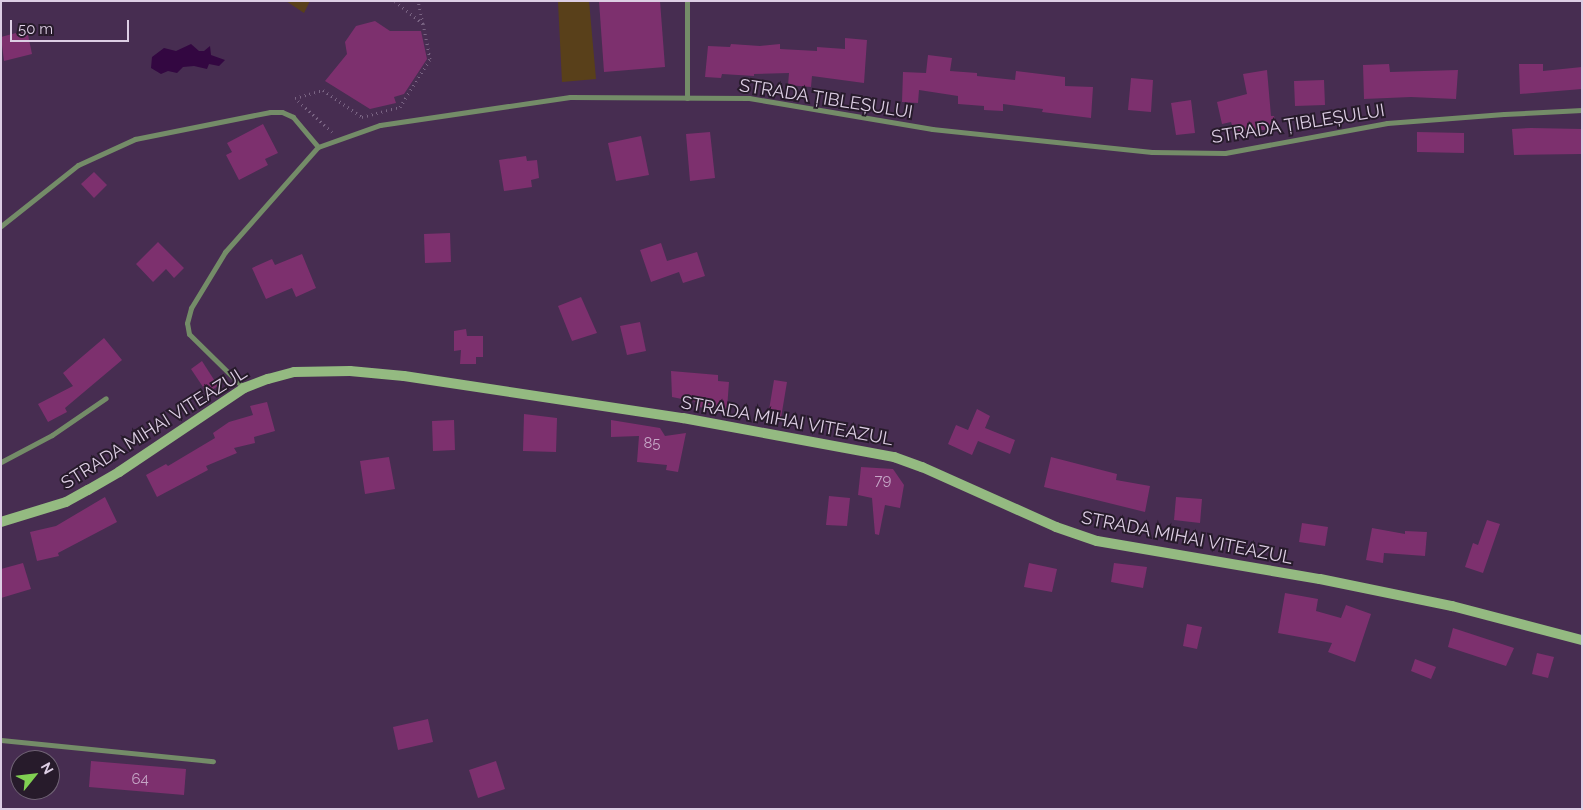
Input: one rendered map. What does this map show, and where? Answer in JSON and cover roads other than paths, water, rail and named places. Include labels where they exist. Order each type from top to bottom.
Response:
[{"type":"main road","name":"STRADA MIHAI VITEAZUL","points":[[1,522],[66,502],[88,490],[119,472],[244,388],[268,378],[294,372],[350,371],[404,376],[683,418],[894,456],[930,470],[1056,527],[1097,541],[1320,579],[1452,606],[1582,640]]},
{"type":"street","points":[[687,1],[687,98]]},
{"type":"street","name":"STRADA ȚIBLEȘULUI","points":[[318,147],[380,124],[570,97],[749,98],[932,129],[1152,152],[1225,153],[1387,123],[1582,110]]},
{"type":"street","points":[[1,226],[78,165],[135,139],[270,112],[282,112],[294,117],[318,147],[225,252],[191,308],[186,322],[189,334],[244,388]]},
{"type":"street","points":[[1,462],[52,435],[106,398]]},
{"type":"street","points":[[1,740],[213,761]]}]
